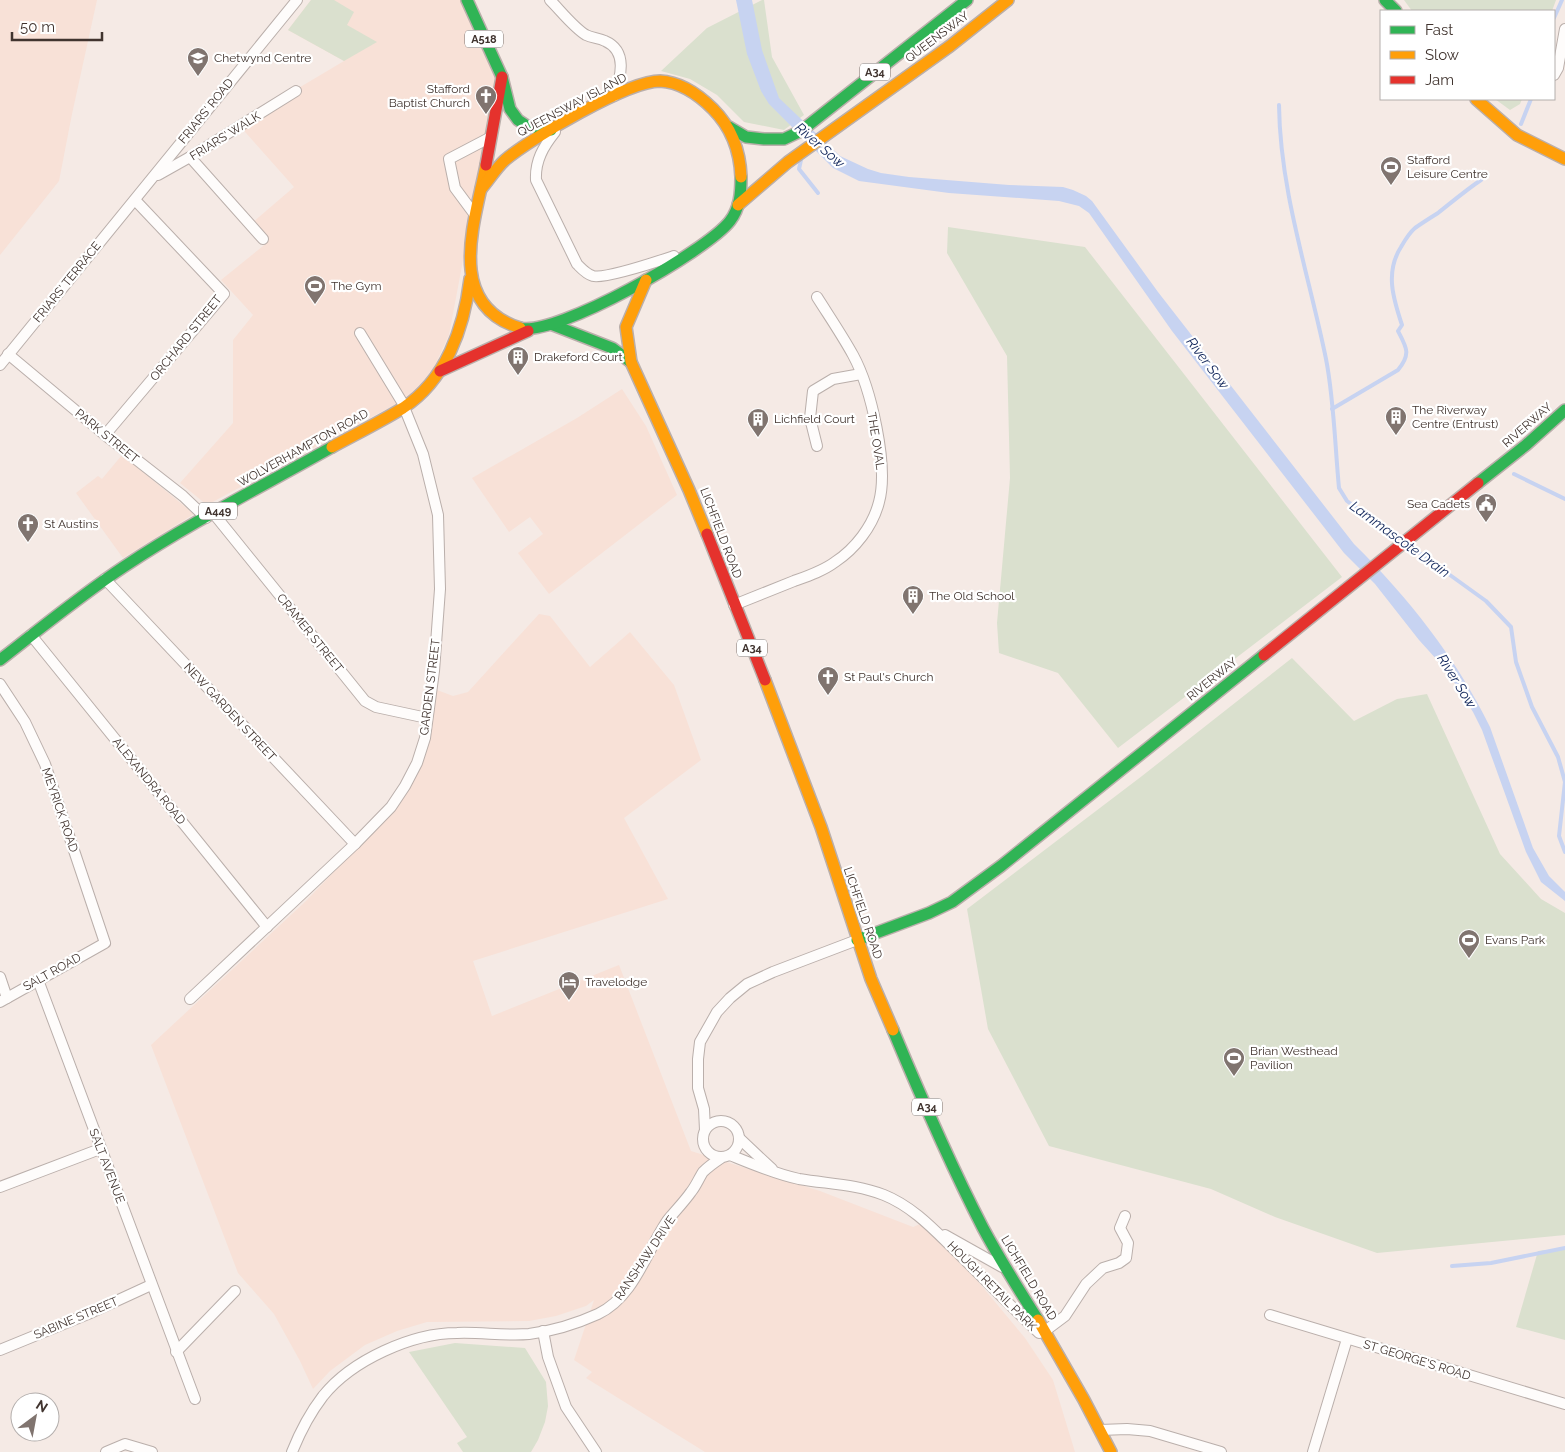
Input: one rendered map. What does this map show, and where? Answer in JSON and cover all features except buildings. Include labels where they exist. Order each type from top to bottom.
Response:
[{"type":"main road","name":"A518","points":[[467,0],[502,77],[510,109],[518,120],[527,126],[556,127]]},
{"type":"main road","name":"QUEENSWAY","points":[[729,127],[746,137],[764,140],[784,139],[801,131],[967,0]]},
{"type":"main road","name":"QUEENSWAY","points":[[738,205],[792,159],[950,46],[1008,0]]},
{"type":"main road","points":[[1385,0],[1395,10]]},
{"type":"main road","points":[[481,189],[502,77]]},
{"type":"main road","name":"QUEENSWAY ISLAND","points":[[658,81],[676,84],[689,89],[706,102],[729,127],[737,146],[741,166],[741,186],[738,205],[732,218],[701,247],[646,280],[553,325],[528,330],[493,315],[482,304],[473,289],[471,271],[475,215],[481,189],[503,161],[526,144],[614,96],[636,86],[658,81]]},
{"type":"main road","points":[[1477,100],[1517,135],[1565,159]]},
{"type":"main road","name":"WOLVERHAMPTON ROAD","points":[[1,658],[105,579],[167,540],[404,407],[416,398],[440,371],[454,345],[468,297],[471,271]]},
{"type":"main road","name":"LICHFIELD ROAD","points":[[646,280],[626,327],[631,362],[689,490],[768,688],[821,827],[871,978],[922,1098],[983,1228],[1045,1331],[1111,1452]]},
{"type":"main road","name":"LICHFIELD ROAD","points":[[553,325],[612,348],[631,362]]},
{"type":"main road","name":"WOLVERHAMPTON ROAD","points":[[440,371],[528,330]]},
{"type":"main road","name":"RIVERWAY","points":[[857,940],[929,913],[952,902],[969,890],[1345,591],[1526,445],[1565,410]]},
{"type":"street","name":"FRIARS' ROAD","points":[[135,200],[297,0]]},
{"type":"street","points":[[550,0],[585,34],[595,39],[604,40],[618,52],[621,62],[621,74],[614,96]]},
{"type":"street","points":[[1555,73],[1558,68],[1565,29]]},
{"type":"street","name":"FRIARS' WALK","points":[[152,178],[296,92]]},
{"type":"street","points":[[556,127],[539,157],[536,167],[536,180],[577,264],[586,274],[595,276],[620,272],[701,247]]},
{"type":"street","points":[[475,215],[455,188],[449,159],[491,137]]},
{"type":"street","points":[[190,157],[263,239]]},
{"type":"street","name":"FRIARS' TERRACE","points":[[0,366],[135,200]]},
{"type":"street","name":"ORCHARD STREET","points":[[106,435],[224,294],[135,200]]},
{"type":"street","name":"THE OVAL","points":[[734,605],[835,563],[854,547],[867,529],[879,502],[882,478],[873,414],[861,374],[853,356],[817,297]]},
{"type":"street","name":"GARDEN STREET","points":[[190,999],[355,844],[391,807],[405,786],[419,755],[424,738],[434,672],[440,590],[438,515],[423,454],[404,407],[360,333]]},
{"type":"street","name":"PARK STREET","points":[[8,354],[106,435],[210,516]]},
{"type":"street","points":[[817,446],[810,418],[813,392],[833,379],[861,374]]},
{"type":"street","name":"CRAMER STREET","points":[[210,516],[365,702],[376,707],[427,718]]},
{"type":"street","name":"NEW GARDEN STREET","points":[[105,579],[355,844]]},
{"type":"street","name":"ALEXANDRA ROAD","points":[[31,635],[268,927]]},
{"type":"street","name":"MEYRICK ROAD","points":[[0,684],[25,722],[45,764],[105,943]]},
{"type":"street","points":[[704,1110],[726,1121],[738,1130],[740,1139],[736,1150],[726,1156],[715,1157],[706,1150],[702,1142],[705,1130],[704,1110],[698,1088],[698,1059],[700,1042],[717,1012],[747,984],[857,940]]},
{"type":"street","name":"SALT ROAD","points":[[4,1000],[105,943]]},
{"type":"street","points":[[0,977],[4,1000]]},
{"type":"street","name":"SALT AVENUE","points":[[38,980],[195,1400]]},
{"type":"street","points":[[705,1130],[709,1124],[721,1120]]},
{"type":"street","points":[[740,1139],[776,1173]]},
{"type":"street","points":[[0,1187],[100,1149]]},
{"type":"street","name":"RANSHAW DRIVE","points":[[704,1171],[706,1150]]},
{"type":"street","name":"HOUGH RETAIL PARK","points":[[726,1156],[797,1178],[852,1185],[886,1196],[901,1204],[931,1227],[1053,1346]]},
{"type":"street","name":"RANSHAW DRIVE","points":[[292,1452],[301,1429],[323,1396],[355,1368],[384,1352],[418,1338],[435,1334],[523,1334],[543,1332],[576,1324],[614,1304],[628,1287],[667,1221],[692,1190],[704,1171],[726,1156]]},
{"type":"street","points":[[1045,1331],[1065,1316],[1086,1284],[1103,1268],[1119,1263],[1126,1258],[1128,1243],[1120,1228],[1125,1216]]},
{"type":"street","name":"HOUGH RETAIL PARK","points":[[931,1227],[1006,1269]]},
{"type":"street","name":"SABINE STREET","points":[[0,1350],[88,1314],[152,1285]]},
{"type":"street","points":[[176,1352],[235,1291]]},
{"type":"street","name":"ST GEORGE'S ROAD","points":[[1270,1315],[1565,1404]]},
{"type":"street","points":[[543,1332],[548,1357],[566,1407],[596,1452]]},
{"type":"street","points":[[1313,1452],[1347,1339]]},
{"type":"street","points":[[1100,1430],[1127,1429],[1150,1431],[1222,1452]]},
{"type":"street","points":[[106,1452],[125,1444],[152,1452]]},
{"type":"shaded area","points":[[0,0],[97,0],[59,181],[0,255]]},
{"type":"shaded area","points":[[311,0],[461,0],[497,79],[449,335],[434,367],[413,395],[207,505],[180,483],[233,423],[233,340],[253,315],[221,280],[268,242],[252,223],[294,187],[238,124],[344,61],[288,30]]},
{"type":"shaded area","points":[[622,389],[646,426],[677,495],[549,594],[518,553],[543,534],[530,517],[509,532],[472,478],[577,418]]},
{"type":"shaded area","points":[[122,455],[194,514],[123,558],[76,493],[98,476],[102,479]]},
{"type":"shaded area","points":[[539,614],[550,616],[590,667],[630,632],[674,685],[701,760],[624,818],[668,899],[473,961],[492,1016],[619,965],[691,1151],[820,1191],[913,1227],[920,1224],[960,1260],[1025,1338],[1053,1380],[1075,1452],[705,1452],[586,1378],[592,1372],[574,1360],[594,1300],[586,1306],[556,1316],[529,1321],[427,1322],[397,1331],[365,1345],[330,1371],[313,1389],[274,1314],[238,1273],[151,1045],[306,901],[392,811],[430,734],[437,690],[453,696],[468,692]]},
{"type":"green space","points":[[311,0],[334,0],[354,12],[347,25],[377,42],[344,61],[288,30]]},
{"type":"green space","points":[[764,0],[772,57],[804,115],[784,130],[744,122],[717,95],[690,79],[661,71],[707,28]]},
{"type":"green space","points":[[1404,0],[1556,0],[1552,10],[1411,10]]},
{"type":"green space","points":[[1496,100],[1522,100],[1520,104],[1510,110]]},
{"type":"green space","points":[[948,227],[1085,247],[1342,577],[1118,748],[1058,673],[999,653],[997,623],[1010,478],[1007,356],[947,253]]},
{"type":"green space","points":[[1292,658],[1354,721],[1397,699],[1427,694],[1500,854],[1541,899],[1565,913],[1565,1235],[1377,1253],[1275,1217],[1211,1189],[1049,1146],[988,1029],[967,909],[1142,776]]},
{"type":"green space","points":[[1565,1248],[1565,1340],[1516,1327],[1538,1251]]},
{"type":"green space","points":[[455,1343],[525,1348],[546,1382],[548,1406],[545,1422],[531,1452],[463,1452],[457,1443],[467,1437],[409,1352]]},
{"type":"water","name":"River Sow","points":[[736,0],[752,0],[762,50],[779,98],[840,156],[881,173],[1009,185],[1063,187],[1086,196],[1092,201],[1158,292],[1354,544],[1412,607],[1447,653],[1490,727],[1533,848],[1549,876],[1565,892],[1565,901],[1541,882],[1526,852],[1482,730],[1447,671],[1419,640],[1375,584],[1344,553],[1172,331],[1089,213],[1079,206],[1059,201],[949,193],[859,181],[833,168],[769,104],[761,91],[747,54]]},
{"type":"waterway","points":[[1555,16],[1562,0]]},
{"type":"waterway","points":[[1521,124],[1531,100]]},
{"type":"waterway","name":"Lammascote Drain","points":[[1279,105],[1284,170],[1296,233],[1329,374],[1339,488],[1347,501],[1401,540]]},
{"type":"waterway","points":[[801,160],[799,169],[818,193]]},
{"type":"waterway","points":[[1332,409],[1398,370],[1405,360],[1404,342],[1398,331],[1402,325],[1392,285],[1393,266],[1396,256],[1407,237],[1415,228],[1481,180]]},
{"type":"waterway","name":"Lammascote Drain","points":[[1514,474],[1565,499]]},
{"type":"waterway","name":"Lammascote Drain","points":[[1407,544],[1486,601],[1511,627],[1516,662],[1532,707],[1558,757],[1565,782],[1559,836],[1565,852]]},
{"type":"waterway","points":[[1452,1266],[1491,1263],[1565,1248]]},
{"type":"traffic: fast","points":[[467,0],[502,77],[510,109],[518,120],[527,126],[551,130]]},
{"type":"traffic: fast","points":[[729,127],[746,137],[764,139],[784,139],[801,131],[967,0]]},
{"type":"traffic: fast","points":[[1385,0],[1395,10]]},
{"type":"traffic: fast","points":[[520,328],[538,327],[565,319],[596,306],[630,289],[693,252],[716,235],[730,221],[736,211],[739,200],[741,177]]},
{"type":"traffic: fast","points":[[553,325],[612,348],[631,362]]},
{"type":"traffic: fast","points":[[1478,483],[1526,445],[1565,410]]},
{"type":"traffic: fast","points":[[0,660],[61,612],[125,566],[201,519],[332,447]]},
{"type":"traffic: fast","points":[[857,940],[929,913],[952,902],[1001,866],[1264,655]]},
{"type":"traffic: fast","points":[[893,1030],[936,1130],[971,1204],[996,1252],[1038,1320]]},
{"type":"traffic: slow","points":[[738,205],[788,162],[950,46],[1008,0]]},
{"type":"traffic: slow","points":[[481,189],[505,160],[557,125],[626,90],[645,83],[660,81],[675,84],[689,90],[720,116],[734,140],[739,158],[741,177]]},
{"type":"traffic: slow","points":[[1477,100],[1517,135],[1565,159]]},
{"type":"traffic: slow","points":[[486,165],[472,235],[470,259],[473,281],[481,300],[496,316],[520,328]]},
{"type":"traffic: slow","points":[[332,447],[403,408],[431,383],[442,368],[458,334],[470,279]]},
{"type":"traffic: slow","points":[[646,280],[626,327],[631,362],[707,534]]},
{"type":"traffic: slow","points":[[765,680],[821,827],[871,979],[893,1030]]},
{"type":"traffic: slow","points":[[1038,1320],[1084,1400],[1111,1452]]},
{"type":"traffic: jam","points":[[486,165],[502,77]]},
{"type":"traffic: jam","points":[[440,371],[528,331]]},
{"type":"traffic: jam","points":[[1264,655],[1478,483]]},
{"type":"traffic: jam","points":[[707,534],[765,680]]},
{"type":"place","name":"Chetwynd Centre","points":[[198,77]]},
{"type":"place","name":"Stafford Baptist Church","points":[[486,115]]},
{"type":"place","name":"Stafford Leisure Centre","points":[[1391,186]]},
{"type":"place","name":"The Gym","points":[[315,305]]},
{"type":"place","name":"Drakeford Court","points":[[518,376]]},
{"type":"place","name":"The Riverway Centre (Entrust)","points":[[1396,436]]},
{"type":"place","name":"Lichfield Court","points":[[758,438]]},
{"type":"place","name":"Sea Cadets","points":[[1486,523]]},
{"type":"place","name":"St Austins","points":[[28,543]]},
{"type":"place","name":"The Old School","points":[[913,615]]},
{"type":"place","name":"St Paul's Church","points":[[828,696]]},
{"type":"place","name":"Evans Park","points":[[1469,959]]},
{"type":"place","name":"Travelodge","points":[[569,1001]]},
{"type":"place","name":"Brian Westhead Pavilion","points":[[1234,1077]]}]
